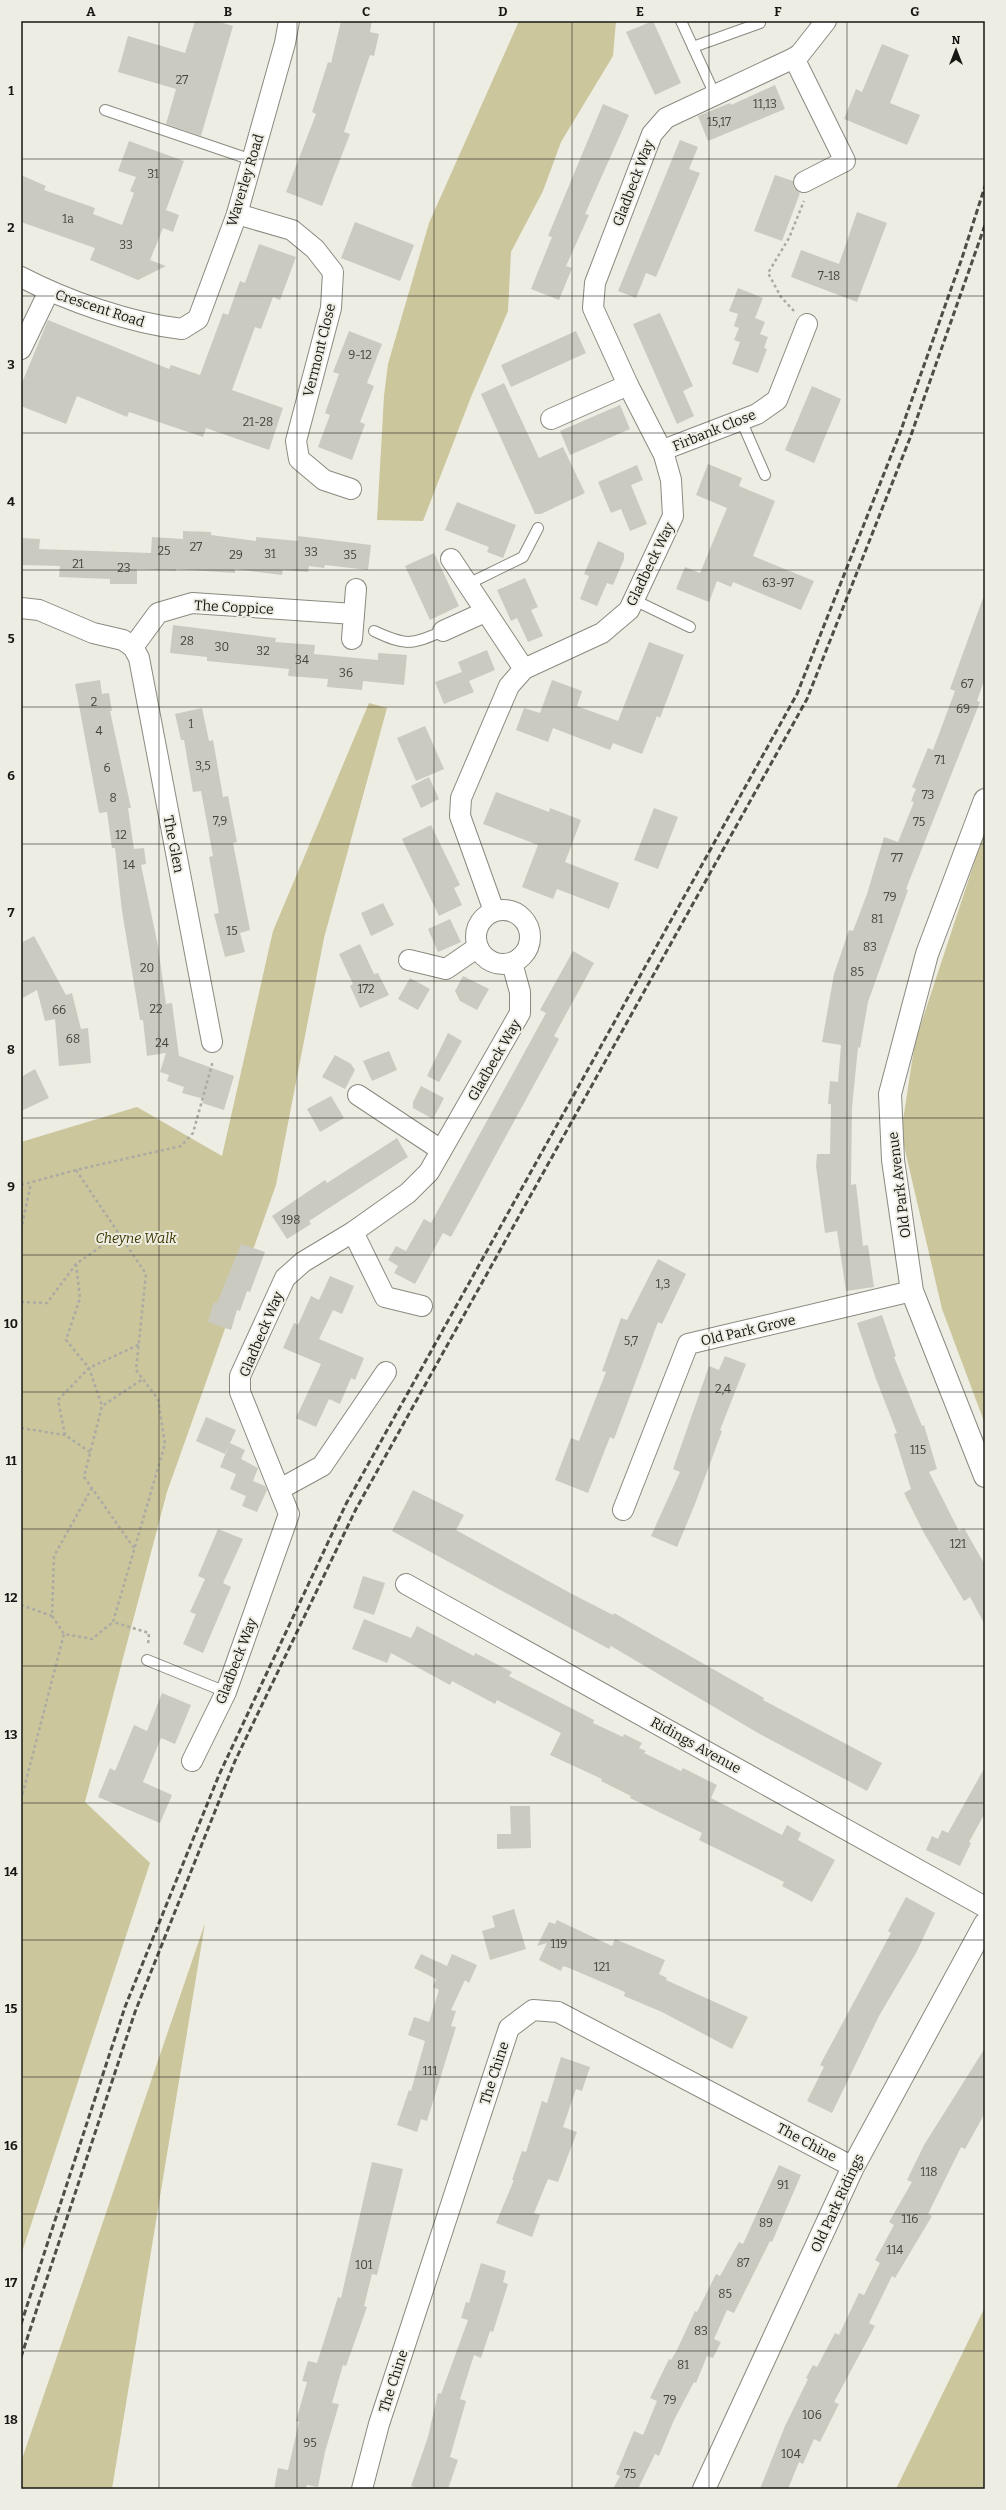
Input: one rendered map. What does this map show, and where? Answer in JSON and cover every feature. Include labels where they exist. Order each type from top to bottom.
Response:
[{"type":"street","name":"Waverley Road","points":[[182,329],[198,318],[237,214],[285,43],[289,21]]},
{"type":"street","name":"Gladbeck Way","points":[[494,911],[460,816],[461,798],[509,686],[524,668],[602,633],[629,610],[673,516],[672,480],[662,450],[628,385],[593,308],[595,283],[652,134],[666,118],[794,58],[800,54],[826,21]]},
{"type":"street","points":[[794,58],[845,161],[804,182]]},
{"type":"street","name":"Vermont Close","points":[[237,214],[292,230],[315,249],[333,272],[331,308],[296,441],[299,459],[324,480],[351,489]]},
{"type":"street","name":"Crescent Road","points":[[21,277],[49,291],[153,326],[182,329]]},
{"type":"street","points":[[21,348],[49,291]]},
{"type":"street","name":"Firbank Close","points":[[662,450],[757,414],[777,400],[807,324]]},
{"type":"street","points":[[551,419],[628,385]]},
{"type":"street","points":[[452,559],[485,612],[524,668]]},
{"type":"street","points":[[352,639],[356,589]]},
{"type":"street","name":"The Coppice","points":[[134,647],[158,614],[192,603],[354,614]]},
{"type":"street","points":[[21,608],[39,610],[93,633],[123,640],[134,647]]},
{"type":"street","points":[[443,631],[485,612]]},
{"type":"street","name":"The Glen","points":[[134,647],[139,658],[212,1042]]},
{"type":"street","name":"Old Park Avenue","points":[[985,800],[927,954],[890,1094],[893,1160],[912,1291],[985,1476]]},
{"type":"street","points":[[504,910],[518,914],[525,921],[530,931],[530,941],[527,951],[512,963],[502,964],[492,962],[484,957],[478,947],[476,938],[478,927],[483,919],[494,911],[504,910]]},
{"type":"street","points":[[409,960],[446,970],[478,947]]},
{"type":"street","name":"Gladbeck Way","points":[[192,1761],[226,1692],[288,1514],[280,1489],[240,1392],[240,1376],[285,1278],[303,1262],[353,1232],[408,1193],[429,1172],[520,1013],[520,992],[512,963]]},
{"type":"street","points":[[358,1095],[441,1150]]},
{"type":"street","points":[[353,1232],[385,1297],[422,1306]]},
{"type":"street","name":"Old Park Grove","points":[[623,1510],[688,1344],[912,1291]]},
{"type":"street","points":[[280,1489],[322,1466],[386,1372]]},
{"type":"street","name":"Ridings Avenue","points":[[406,1584],[985,1907]]},
{"type":"street","name":"Old Park Ridings","points":[[704,2489],[853,2167],[985,1924]]},
{"type":"street","name":"The Chine","points":[[362,2489],[379,2424],[509,2028],[533,2010],[558,2012],[853,2167]]},
{"type":"lane","points":[[681,21],[716,95]]},
{"type":"lane","points":[[693,47],[760,23]]},
{"type":"lane","points":[[106,110],[252,160]]},
{"type":"lane","points":[[741,420],[765,475]]},
{"type":"lane","points":[[468,584],[523,557],[538,528]]},
{"type":"lane","points":[[634,600],[690,628]]},
{"type":"lane","points":[[374,631],[394,640],[417,643],[443,631]]},
{"type":"lane","points":[[147,1660],[226,1692]]},
{"type":"path","points":[[804,182],[804,201],[788,238],[768,273],[782,298],[807,324]]},
{"type":"path","points":[[21,1185],[76,1170],[181,1146],[193,1133],[214,1057],[212,1042]]},
{"type":"path","points":[[76,1170],[146,1274],[140,1344],[136,1370],[158,1399],[165,1444],[113,1622],[92,1639],[64,1634],[52,1616],[54,1556],[92,1488]]},
{"type":"path","points":[[21,1230],[30,1183]]},
{"type":"path","points":[[21,1302],[46,1303],[76,1264],[119,1234]]},
{"type":"path","points":[[76,1264],[80,1298],[66,1340],[89,1368],[102,1406],[84,1477],[134,1549]]},
{"type":"path","points":[[65,1435],[58,1400],[89,1368],[140,1344]]},
{"type":"path","points":[[102,1406],[143,1378]]},
{"type":"path","points":[[21,1428],[65,1435],[90,1452]]},
{"type":"path","points":[[21,1605],[52,1616]]},
{"type":"path","points":[[113,1622],[149,1633]]},
{"type":"path","points":[[21,1800],[64,1634]]},
{"type":"green space","points":[[519,21],[616,21],[613,56],[561,142],[543,191],[511,252],[508,311],[471,397],[423,521],[377,520],[384,396],[388,364],[429,223]]},
{"type":"green space","name":"Cheyne Walk","points":[[369,703],[387,708],[324,938],[276,1185],[167,1492],[85,1802],[150,1863],[21,2255],[21,1142],[137,1107],[222,1156],[273,931]]},
{"type":"green space","points":[[985,830],[985,1424],[942,1309],[901,1133],[915,1042]]},
{"type":"green space","points":[[205,1923],[112,2489],[21,2489],[21,2462]]},
{"type":"green space","points":[[985,2307],[985,2489],[896,2489]]},
{"type":"building","points":[[195,21],[216,21],[233,26],[201,136],[166,124],[176,89],[118,72],[128,36],[185,53]]},
{"type":"building","points":[[341,21],[372,21],[370,32],[379,34],[374,56],[370,55],[344,132],[350,134],[322,206],[286,192],[316,114],[312,112],[328,62],[331,63]]},
{"type":"building","points":[[653,21],[681,83],[655,95],[626,32]]},
{"type":"building","points":[[882,44],[909,55],[890,103],[920,115],[907,145],[844,119],[856,89],[862,92]]},
{"type":"building","points":[[775,85],[785,109],[708,141],[698,116],[730,103],[731,105]]},
{"type":"building","points":[[603,104],[629,115],[585,214],[589,215],[566,266],[572,268],[559,300],[531,289],[552,237],[548,236]]},
{"type":"building","points":[[680,140],[698,147],[689,169],[700,173],[656,277],[646,273],[636,298],[618,291]]},
{"type":"building","points":[[129,141],[184,161],[166,210],[179,215],[173,232],[163,228],[150,260],[166,266],[138,280],[90,260],[95,248],[21,222],[21,175],[46,186],[44,190],[95,208],[93,214],[122,225],[134,193],[130,191],[136,177],[118,171]]},
{"type":"building","points":[[775,175],[793,181],[794,188],[800,193],[782,241],[754,231]]},
{"type":"building","points":[[857,212],[887,223],[857,302],[791,277],[801,250],[839,264]]},
{"type":"building","points":[[355,222],[414,245],[400,281],[341,258]]},
{"type":"building","points":[[259,244],[296,257],[280,300],[273,297],[261,329],[255,327],[232,390],[283,408],[269,450],[206,428],[203,437],[129,412],[127,417],[77,396],[66,424],[21,406],[21,385],[48,320],[169,369],[171,365],[200,375],[223,313],[228,315],[240,281],[245,283]]},
{"type":"building","points":[[738,288],[763,298],[755,318],[765,322],[760,334],[768,337],[764,348],[767,349],[758,373],[732,364],[740,342],[734,340],[739,328],[734,326],[738,314],[729,311]]},
{"type":"building","points":[[660,313],[693,386],[683,391],[694,416],[677,424],[633,324]]},
{"type":"building","points":[[349,331],[382,344],[367,383],[374,386],[360,422],[365,424],[352,460],[318,447],[330,415],[325,413],[339,374],[333,372]]},
{"type":"building","points":[[576,331],[586,353],[511,387],[501,365]]},
{"type":"building","points":[[504,383],[539,458],[563,447],[585,493],[541,514],[535,514],[481,394]]},
{"type":"building","points":[[812,386],[841,399],[814,463],[785,450]]},
{"type":"building","points":[[620,405],[630,429],[570,455],[560,431]]},
{"type":"building","points":[[708,464],[742,478],[739,486],[775,501],[753,556],[814,581],[801,610],[733,582],[731,587],[717,581],[709,602],[676,589],[685,567],[700,573],[727,508],[696,495]]},
{"type":"building","points":[[637,465],[643,480],[631,485],[647,524],[630,531],[621,509],[611,513],[598,482]]},
{"type":"building","points":[[457,502],[516,525],[503,558],[487,552],[489,547],[445,530]]},
{"type":"building","points":[[183,531],[211,532],[211,535],[256,541],[256,537],[298,541],[298,536],[371,545],[368,570],[325,565],[324,568],[309,566],[308,572],[283,570],[282,575],[235,569],[235,573],[176,569],[176,571],[137,569],[137,584],[110,584],[110,579],[59,577],[60,566],[21,565],[21,538],[40,539],[39,549],[151,553],[152,537],[183,539]]},
{"type":"building","points":[[598,541],[624,553],[624,559],[613,585],[607,583],[597,606],[580,599],[589,576],[584,574]]},
{"type":"building","points":[[434,553],[459,606],[430,620],[405,566]]},
{"type":"building","points":[[525,578],[538,607],[531,610],[543,636],[528,642],[517,618],[511,621],[497,590]]},
{"type":"building","points":[[983,598],[985,598],[985,678],[977,701],[980,702],[906,889],[908,890],[868,1002],[860,1048],[858,1047],[852,1108],[851,1185],[856,1184],[863,1246],[868,1245],[874,1287],[846,1291],[837,1231],[825,1233],[816,1166],[817,1154],[830,1154],[831,1104],[828,1104],[830,1081],[838,1082],[841,1045],[822,1042],[834,974],[849,930],[853,931],[867,894],[884,837],[898,842],[914,802],[911,801],[916,789],[912,787],[928,748],[933,750],[955,691],[950,689]]},
{"type":"building","points":[[173,625],[276,638],[275,642],[315,645],[314,654],[378,660],[378,653],[407,655],[404,685],[363,681],[362,690],[327,687],[328,679],[288,676],[289,669],[207,661],[207,657],[170,653]]},
{"type":"building","points":[[649,642],[684,655],[660,718],[657,716],[642,754],[613,743],[610,750],[553,728],[548,742],[516,730],[524,708],[540,713],[552,680],[582,691],[577,706],[618,721]]},
{"type":"building","points":[[487,650],[495,670],[469,681],[474,692],[444,704],[435,682],[462,672],[458,662]]},
{"type":"building","points":[[100,680],[102,694],[109,693],[112,711],[110,711],[131,808],[128,808],[134,849],[144,848],[146,864],[141,865],[158,946],[166,1004],[172,1003],[179,1056],[234,1076],[224,1110],[202,1103],[204,1099],[182,1093],[184,1087],[167,1081],[169,1075],[160,1072],[166,1053],[147,1056],[143,1020],[140,1020],[122,911],[115,848],[112,848],[107,812],[99,813],[75,684]]},
{"type":"building","points":[[202,708],[209,741],[213,740],[223,797],[228,796],[237,842],[233,843],[250,930],[240,933],[245,952],[225,957],[214,914],[219,913],[209,857],[213,856],[201,791],[193,792],[184,740],[181,740],[175,714]]},
{"type":"building","points":[[425,726],[444,769],[416,781],[397,738]]},
{"type":"building","points":[[429,777],[439,799],[421,808],[411,786]]},
{"type":"building","points":[[496,792],[549,812],[550,808],[581,820],[565,862],[619,883],[609,909],[557,889],[553,899],[522,887],[538,845],[483,824]]},
{"type":"building","points":[[654,808],[678,817],[658,869],[634,860]]},
{"type":"building","points":[[431,825],[460,885],[454,888],[462,905],[439,916],[402,839]]},
{"type":"building","points":[[383,903],[394,925],[371,936],[361,913]]},
{"type":"building","points":[[450,919],[461,942],[438,952],[428,929]]},
{"type":"building","points":[[34,936],[66,995],[72,993],[81,1029],[88,1028],[91,1063],[59,1066],[55,1019],[45,1021],[37,990],[21,999],[21,943]]},
{"type":"building","points":[[360,944],[374,974],[378,973],[389,995],[360,1008],[350,986],[353,984],[339,954]]},
{"type":"building","points":[[573,951],[594,963],[554,1036],[559,1039],[451,1237],[443,1233],[415,1284],[394,1273],[398,1266],[388,1260],[396,1246],[406,1251],[424,1219],[431,1223],[546,1013],[540,1010]]},
{"type":"building","points":[[463,976],[489,989],[477,1010],[460,1001],[455,991]]},
{"type":"building","points":[[410,978],[430,989],[418,1010],[398,999]]},
{"type":"building","points":[[448,1033],[462,1041],[439,1082],[427,1076]]},
{"type":"building","points":[[389,1051],[397,1070],[372,1081],[363,1061]]},
{"type":"building","points":[[335,1055],[351,1064],[355,1070],[345,1089],[322,1077]]},
{"type":"building","points":[[35,1069],[49,1098],[21,1111],[21,1077]]},
{"type":"building","points":[[421,1086],[444,1098],[433,1119],[413,1108],[413,1102]]},
{"type":"building","points":[[331,1096],[344,1118],[320,1132],[307,1109]]},
{"type":"building","points":[[397,1138],[408,1157],[309,1221],[311,1224],[287,1239],[272,1216],[325,1180],[327,1183]]},
{"type":"building","points":[[241,1244],[265,1252],[250,1292],[247,1291],[240,1311],[237,1310],[231,1330],[208,1322],[214,1302],[217,1303]]},
{"type":"building","points":[[658,1259],[686,1274],[662,1324],[658,1322],[614,1439],[610,1437],[588,1493],[555,1480],[571,1438],[579,1441],[606,1372],[602,1371],[621,1318],[627,1320]]},
{"type":"building","points":[[330,1276],[354,1286],[342,1314],[333,1310],[319,1339],[364,1358],[355,1380],[351,1378],[340,1404],[329,1399],[316,1427],[296,1418],[321,1364],[283,1348],[294,1323],[298,1325],[311,1296],[319,1300]]},
{"type":"building","points":[[882,1315],[896,1356],[894,1357],[922,1426],[924,1425],[937,1469],[929,1472],[959,1531],[964,1528],[985,1565],[985,1625],[970,1597],[964,1601],[924,1533],[904,1493],[911,1489],[894,1434],[897,1433],[876,1379],[857,1323]]},
{"type":"building","points":[[725,1356],[746,1364],[720,1430],[722,1431],[695,1504],[677,1547],[651,1536],[680,1472],[673,1469],[709,1366],[719,1370]]},
{"type":"building","points":[[206,1417],[236,1430],[225,1454],[196,1441]]},
{"type":"building","points":[[230,1443],[245,1450],[241,1459],[258,1468],[253,1481],[265,1486],[267,1490],[257,1512],[242,1506],[246,1496],[230,1489],[236,1474],[220,1467]]},
{"type":"building","points":[[413,1490],[464,1515],[456,1530],[572,1594],[613,1615],[614,1613],[764,1698],[763,1700],[882,1763],[867,1791],[758,1733],[611,1646],[609,1649],[392,1531]]},
{"type":"building","points":[[218,1529],[243,1539],[223,1583],[231,1587],[203,1653],[183,1644],[196,1614],[190,1612],[205,1579],[198,1576]]},
{"type":"building","points":[[363,1576],[385,1583],[374,1615],[353,1608]]},
{"type":"building","points":[[364,1619],[411,1638],[417,1626],[474,1656],[475,1653],[512,1672],[509,1676],[594,1720],[593,1723],[623,1737],[624,1734],[642,1743],[639,1748],[646,1751],[644,1753],[681,1771],[683,1768],[717,1785],[711,1798],[782,1835],[787,1825],[801,1833],[798,1840],[835,1860],[812,1902],[782,1886],[784,1882],[699,1840],[702,1833],[630,1798],[631,1796],[601,1781],[602,1779],[550,1755],[561,1733],[497,1700],[495,1704],[452,1681],[450,1685],[391,1653],[387,1663],[352,1649]]},
{"type":"building","points":[[162,1693],[191,1705],[175,1744],[161,1738],[143,1782],[172,1795],[160,1823],[98,1797],[110,1768],[115,1771],[134,1725],[147,1731]]},
{"type":"building","points":[[985,1767],[985,1813],[969,1842],[971,1843],[960,1866],[926,1850],[932,1836],[938,1839],[942,1830],[948,1833]]},
{"type":"building","points":[[510,1806],[530,1806],[531,1848],[497,1849],[497,1834],[511,1834]]},
{"type":"building","points":[[906,1897],[935,1913],[916,1953],[879,2016],[832,2113],[807,2101],[824,2067],[820,2065],[891,1933],[888,1931]]},
{"type":"building","points":[[514,1909],[526,1949],[490,1960],[482,1931],[495,1927],[492,1916]]},
{"type":"building","points":[[557,1920],[612,1946],[615,1939],[665,1960],[659,1974],[667,1978],[666,1980],[748,2017],[732,2049],[662,2012],[624,1996],[625,1992],[569,1968],[563,1966],[561,1971],[539,1960],[547,1943],[537,1946],[549,1922],[555,1924]]},
{"type":"building","points":[[421,1954],[447,1966],[452,1954],[477,1965],[469,1983],[465,1980],[451,2010],[456,2011],[451,2026],[456,2027],[427,2121],[421,2119],[417,2132],[397,2125],[409,2090],[411,2091],[425,2041],[408,2035],[414,2017],[429,2022],[439,1990],[433,1987],[436,1979],[414,1968]]},
{"type":"building","points":[[985,2048],[985,2113],[965,2149],[961,2147],[928,2214],[932,2216],[895,2278],[892,2276],[869,2323],[875,2326],[834,2402],[839,2404],[820,2442],[814,2439],[803,2464],[799,2462],[788,2489],[760,2489],[785,2426],[808,2379],[806,2378],[813,2365],[817,2367],[835,2333],[839,2335],[859,2293],[864,2295],[880,2263],[875,2260],[894,2225],[889,2222],[912,2182],[907,2180],[924,2145]]},
{"type":"building","points":[[561,2057],[590,2067],[582,2091],[576,2089],[563,2127],[577,2132],[558,2182],[548,2179],[534,2213],[540,2215],[532,2237],[496,2223],[514,2180],[512,2180],[522,2151],[526,2152],[542,2101],[547,2103]]},
{"type":"building","points":[[372,2162],[403,2169],[377,2275],[372,2274],[364,2306],[367,2307],[346,2366],[343,2365],[332,2403],[339,2404],[325,2452],[318,2487],[307,2485],[306,2489],[274,2489],[278,2468],[288,2470],[299,2422],[296,2421],[307,2382],[302,2381],[308,2361],[317,2363],[338,2297],[341,2298]]},
{"type":"building","points":[[779,2165],[801,2175],[772,2242],[770,2241],[734,2313],[727,2310],[714,2339],[721,2342],[713,2358],[707,2356],[696,2383],[694,2382],[674,2420],[659,2456],[655,2454],[638,2489],[613,2489],[620,2476],[616,2474],[634,2431],[643,2435],[657,2401],[650,2398],[669,2359],[671,2360],[677,2350],[695,2311],[697,2312],[716,2274],[720,2276],[739,2242],[743,2244]]},
{"type":"building","points":[[481,2263],[506,2271],[503,2282],[508,2284],[493,2332],[490,2331],[481,2358],[474,2355],[460,2399],[466,2401],[450,2457],[458,2460],[448,2489],[421,2489],[411,2486],[428,2437],[438,2393],[441,2394],[468,2320],[461,2318],[466,2302],[469,2303]]},
{"type":"railway","points":[[21,2324],[125,2007],[219,1775],[346,1504],[797,694],[900,433],[962,258],[985,186]]},
{"type":"railway","points":[[21,2357],[135,2012],[235,1761],[356,1509],[807,699],[910,438],[985,225]]}]
